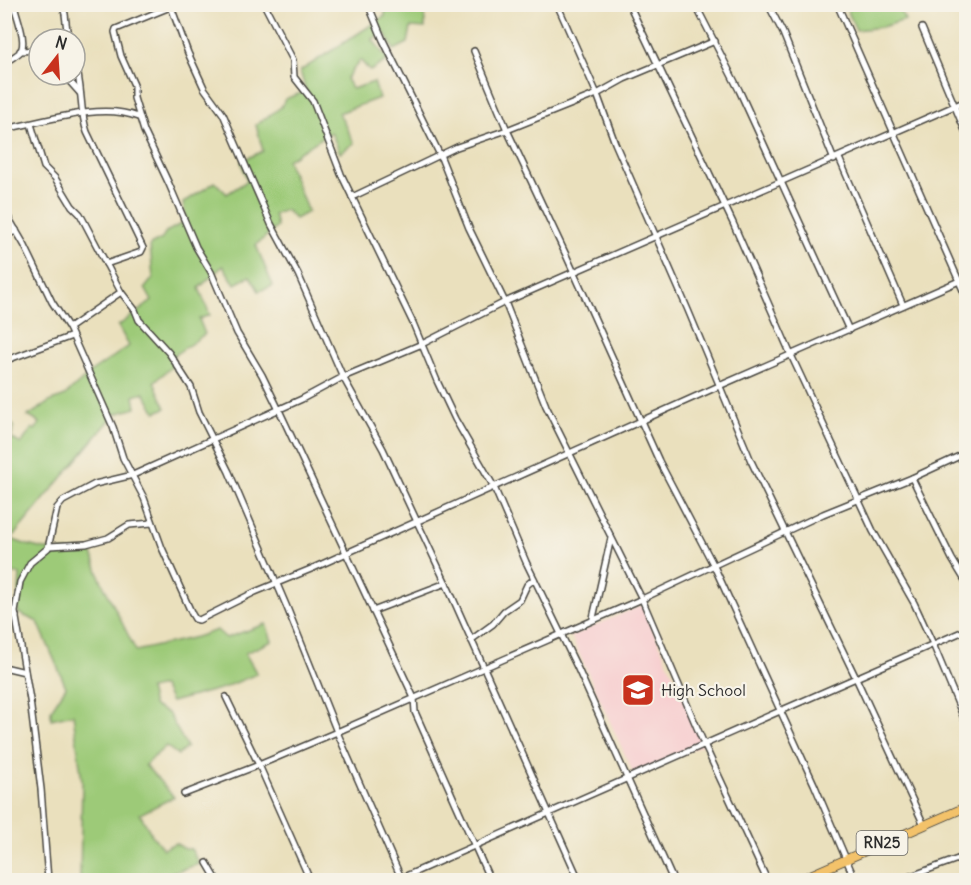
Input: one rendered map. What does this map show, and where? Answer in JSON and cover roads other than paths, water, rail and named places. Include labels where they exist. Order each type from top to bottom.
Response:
[{"type":"main road","name":"RN25","points":[[799,880],[966,807]]},
{"type":"street","points":[[14,4],[22,33],[20,51]]},
{"type":"street","points":[[62,4],[67,27]]},
{"type":"street","points":[[264,4],[293,60],[294,77],[313,101],[334,157],[422,344],[428,362],[455,418],[494,487],[673,880]]},
{"type":"street","points":[[368,4],[417,112],[440,155],[469,228],[505,302],[546,406],[642,598],[704,744],[767,880]]},
{"type":"street","points":[[557,4],[751,461],[924,825]]},
{"type":"street","points":[[629,4],[725,207],[873,531],[914,603],[966,723]]},
{"type":"street","points":[[695,4],[715,40],[849,330]]},
{"type":"street","points":[[768,4],[783,33],[903,305]]},
{"type":"street","points":[[837,4],[966,297]]},
{"type":"street","points":[[490,880],[415,712],[414,698],[279,410],[262,375],[237,333],[208,266],[196,248],[138,117],[135,85],[121,56],[115,32],[116,29],[170,6],[204,88],[223,114],[267,217],[298,274],[343,377],[378,440],[446,583],[579,880]]},
{"type":"street","points":[[922,28],[966,133]]},
{"type":"street","points":[[352,196],[440,155],[597,94],[657,64],[715,40]]},
{"type":"street","points":[[4,64],[20,51],[27,51]]},
{"type":"street","points":[[474,51],[507,130],[641,422],[714,566],[855,880]]},
{"type":"street","points":[[75,87],[80,93]]},
{"type":"street","points":[[80,87],[82,114],[87,132],[143,248],[141,252],[106,264]]},
{"type":"street","points":[[48,880],[41,789],[26,672],[16,616],[20,582],[30,563],[49,546],[57,508],[63,501],[98,483],[133,475],[279,410],[343,377],[422,344],[505,302],[966,101]]},
{"type":"street","points":[[128,113],[135,104]]},
{"type":"street","points":[[4,129],[108,111],[128,113],[138,117]]},
{"type":"street","points":[[31,124],[44,167],[55,178],[75,210],[80,214],[121,292],[135,310],[139,320],[169,353],[190,387],[276,584],[336,732],[400,880],[549,812],[966,630]]},
{"type":"street","points":[[4,210],[52,302],[69,328],[113,427],[123,458],[133,475],[195,619],[204,619],[255,592],[966,278]]},
{"type":"street","points":[[4,238],[16,230]]},
{"type":"street","points":[[69,328],[121,292]]},
{"type":"street","points":[[4,361],[72,336]]},
{"type":"street","points":[[184,794],[260,765],[414,698],[714,566],[823,514],[912,478],[966,453]]},
{"type":"street","points":[[912,478],[952,559],[966,582]]},
{"type":"street","points":[[49,546],[86,544],[108,538],[129,525],[152,523]]},
{"type":"street","points":[[593,618],[611,537]]},
{"type":"street","points":[[471,640],[520,600],[534,579]]},
{"type":"street","points":[[373,611],[446,583]]},
{"type":"street","points":[[4,619],[16,616]]},
{"type":"street","points":[[4,667],[26,672]]},
{"type":"street","points":[[226,697],[260,765],[310,880]]},
{"type":"street","points":[[900,880],[966,856]]},
{"type":"street","points":[[207,864],[216,880]]},
{"type":"place","name":"High School","points":[[638,690]]}]
